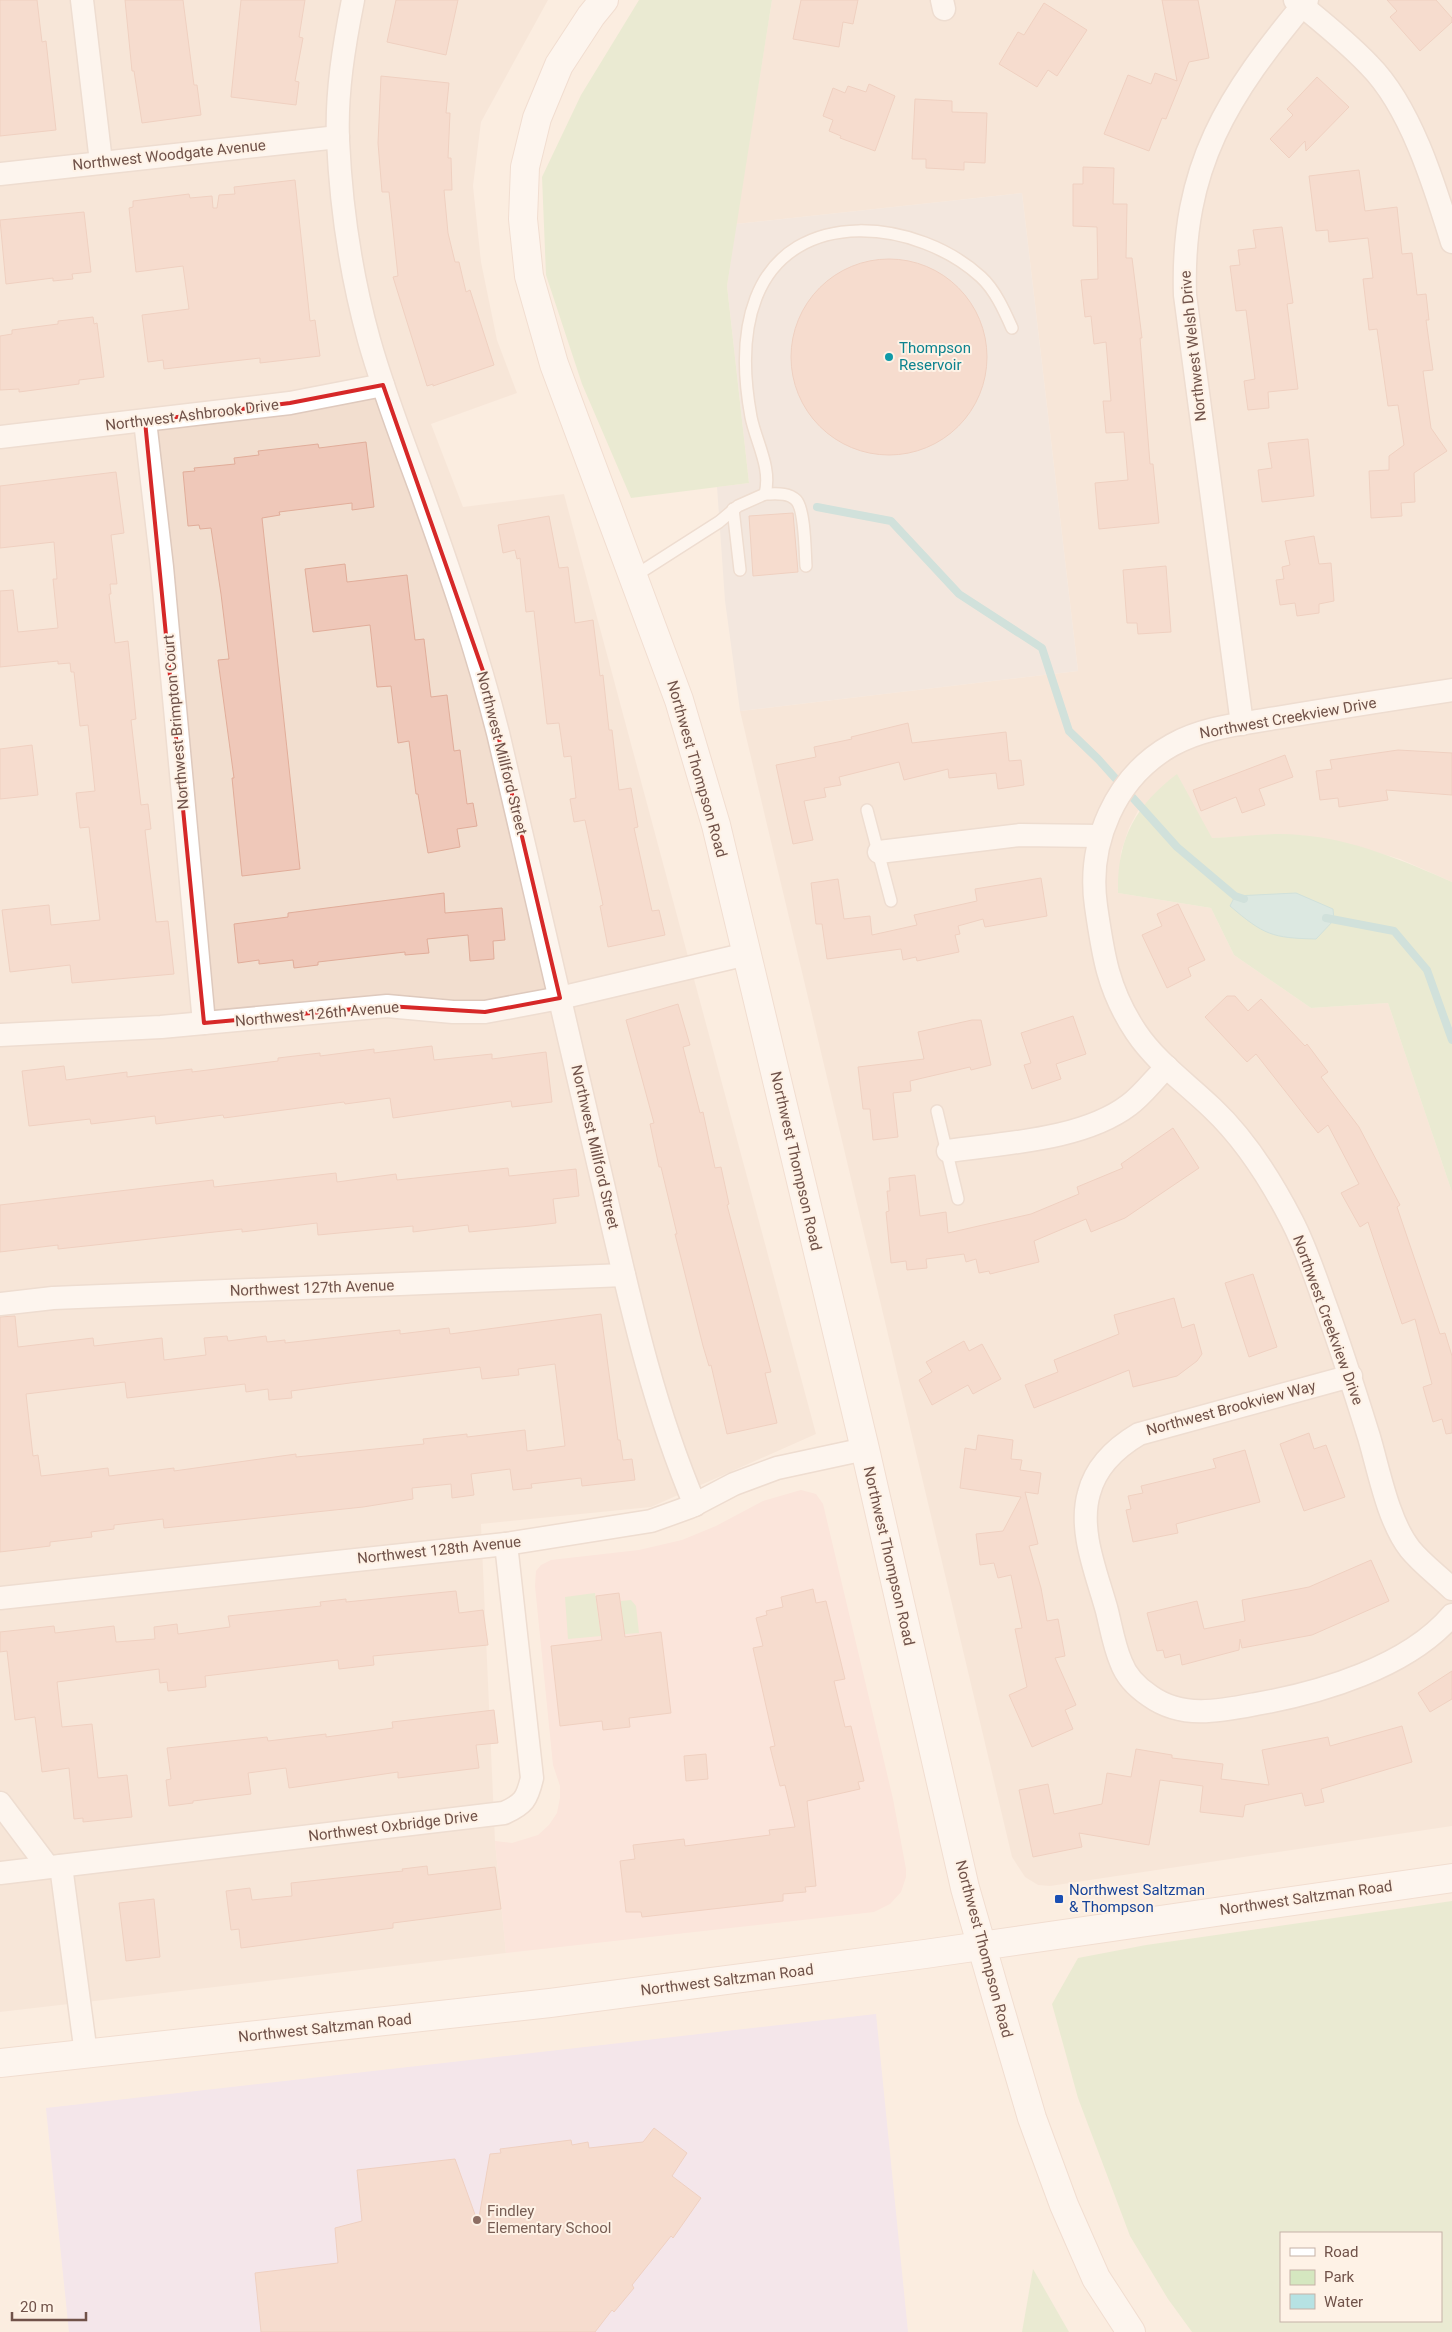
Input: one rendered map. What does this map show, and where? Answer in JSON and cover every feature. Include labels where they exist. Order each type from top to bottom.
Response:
[{"type":"street","points":[[82,0],[101,162]]},
{"type":"street","name":"Northwest Millford Street","points":[[353,0],[345,43],[338,137],[345,213],[355,283],[383,385],[441,545],[483,671],[624,1276],[657,1404],[671,1448],[695,1505]]},
{"type":"street","name":"Northwest Thompson Road","points":[[604,0],[590,16],[558,65],[537,118],[525,167],[523,218],[529,276],[540,321],[554,364],[679,700],[716,825],[865,1449],[965,1888],[1032,2118],[1064,2205],[1096,2278],[1131,2332]]},
{"type":"street","points":[[1301,2],[1370,66],[1395,99],[1443,183],[1452,242]]},
{"type":"street","name":"Northwest Welsh Drive","points":[[1242,724],[1185,295],[1184,260],[1188,215],[1206,152],[1236,95],[1301,2]]},
{"type":"street","name":"Northwest Woodgate Avenue","points":[[0,174],[338,137]]},
{"type":"street","name":"Northwest Ashbrook Drive","points":[[0,437],[290,403],[383,385]]},
{"type":"street","name":"Northwest Brimpton Court","points":[[145,420],[162,567],[204,1023]]},
{"type":"street","name":"Northwest Creekview Drive","points":[[1452,690],[1242,724],[1199,733],[1171,745],[1131,781],[1111,807],[1099,836],[1093,874],[1106,969],[1119,1004],[1138,1034],[1167,1067],[1214,1110],[1246,1146],[1272,1183],[1294,1225],[1310,1262],[1351,1376],[1389,1503],[1398,1525],[1410,1549],[1452,1589]]},
{"type":"street","points":[[879,852],[1020,835],[1099,836]]},
{"type":"street","name":"Northwest 126th Avenue","points":[[0,1035],[204,1023],[387,1006],[452,1012],[485,1012],[560,998],[747,954]]},
{"type":"street","points":[[948,1151],[1067,1133],[1099,1123],[1129,1105],[1167,1067]]},
{"type":"street","name":"Northwest 127th Avenue","points":[[0,1304],[53,1298],[624,1276]]},
{"type":"street","name":"Northwest Brookview Way","points":[[1351,1376],[1139,1434],[1118,1446],[1102,1465],[1089,1491],[1085,1513],[1088,1541],[1121,1663],[1134,1683],[1150,1697],[1168,1706],[1189,1711],[1211,1712],[1304,1695],[1336,1686],[1388,1662],[1420,1642],[1452,1615]]},
{"type":"street","name":"Northwest 128th Avenue","points":[[0,1598],[506,1544],[651,1521],[695,1505],[734,1484],[777,1468],[865,1449]]},
{"type":"street","name":"Northwest Oxbridge Drive","points":[[0,1873],[504,1813],[520,1805],[528,1794],[532,1778],[506,1544]]},
{"type":"street","points":[[0,1803],[55,1867],[86,2054]]},
{"type":"street","name":"Northwest Saltzman Road","points":[[0,2063],[550,2003],[982,1945],[1452,1878]]},
{"type":"lane","points":[[766,494],[769,481],[751,417],[746,334],[756,297],[774,267],[797,246],[820,236],[876,230],[915,240],[954,255],[982,278],[1002,306],[1012,328]]},
{"type":"lane","points":[[633,577],[719,522],[733,510],[766,494],[787,495],[796,500],[801,510],[806,566]]},
{"type":"lane","points":[[733,510],[740,570]]},
{"type":"lane","points":[[867,810],[891,901]]},
{"type":"lane","points":[[937,1111],[958,1199]]},
{"type":"highlighted area","points":[[383,385],[483,671],[560,998],[485,1012],[387,1006],[204,1023],[145,421],[290,403]]},
{"type":"shaded area","points":[[0,0],[548,0],[481,122],[473,186],[481,262],[497,340],[517,393],[431,424],[463,507],[564,494],[816,1434],[651,1507],[481,1524],[495,1841],[506,1953],[0,2012]]},
{"type":"shaded area","points":[[772,0],[1452,0],[1452,882],[1400,859],[1343,843],[1299,835],[1212,838],[1139,809],[1129,828],[1121,852],[1118,893],[1211,908],[1234,955],[1311,1008],[1388,1003],[1452,1192],[1452,1826],[1050,1886],[1038,1885],[1025,1877],[1012,1857],[740,711],[1078,671],[1022,193],[736,224]]},
{"type":"shaded area","name":"Thompson Reservoir","points":[[1022,193],[1078,671],[740,711],[725,601],[717,487],[749,483],[727,286],[736,224]]},
{"type":"shaded area","points":[[801,1490],[816,1494],[823,1504],[893,1799],[906,1869],[906,1877],[901,1892],[890,1904],[874,1912],[506,1953],[495,1841],[512,1843],[538,1835],[549,1825],[557,1813],[560,1798],[560,1786],[553,1765],[535,1586],[536,1571],[541,1565],[551,1560],[639,1550],[682,1540],[716,1526],[763,1501]]},
{"type":"shaded area","name":"Findley Elementary School","points":[[876,2014],[908,2332],[69,2332],[46,2108]]},
{"type":"green space","points":[[639,0],[772,0],[727,286],[749,483],[631,498],[582,384],[546,275],[542,177],[581,95]]},
{"type":"green space","points":[[1177,774],[1212,838],[1278,834],[1320,837],[1378,852],[1452,882],[1452,1192],[1388,1003],[1311,1008],[1234,955],[1211,908],[1118,893],[1121,856],[1131,825],[1150,798]]},
{"type":"green space","points":[[595,1593],[601,1636],[568,1639],[565,1597]]},
{"type":"green space","points":[[631,1600],[636,1606],[639,1633],[613,1635],[610,1607],[621,1606],[621,1601]]},
{"type":"green space","points":[[1452,1901],[1452,2332],[1192,2332],[1168,2299],[1130,2236],[1078,2098],[1052,2004],[1078,1958],[1146,1945]]},
{"type":"green space","points":[[1033,2269],[1069,2332],[1022,2332]]},
{"type":"water","points":[[1296,893],[1333,909],[1334,920],[1316,939],[1289,938],[1269,933],[1230,906],[1235,896]]},
{"type":"building","points":[[0,0],[37,0],[42,42],[46,41],[56,130],[0,136]]},
{"type":"building","points":[[125,0],[183,0],[194,85],[197,85],[201,115],[142,123],[134,71],[132,71]]},
{"type":"building","points":[[241,0],[305,0],[299,37],[303,38],[295,81],[299,82],[296,105],[231,97]]},
{"type":"building","points":[[396,0],[458,0],[446,55],[387,42]]},
{"type":"building","points":[[801,0],[858,0],[853,24],[843,22],[839,47],[793,39]]},
{"type":"building","points":[[1162,0],[1198,0],[1209,58],[1189,62],[1166,119],[1162,118],[1149,151],[1104,134],[1128,75],[1151,84],[1155,73],[1177,81]]},
{"type":"building","points":[[1387,0],[1436,0],[1452,18],[1452,22],[1420,51],[1390,17],[1397,11]]},
{"type":"building","points":[[1044,3],[1087,30],[1057,76],[1048,70],[1037,87],[999,64],[1018,32],[1024,35]]},
{"type":"building","points":[[381,76],[449,83],[446,113],[450,113],[448,158],[451,158],[452,190],[444,190],[448,233],[455,262],[459,262],[466,292],[470,290],[494,365],[433,386],[433,384],[427,386],[393,277],[398,276],[389,192],[382,192],[378,143]]},
{"type":"building","points":[[1317,77],[1349,107],[1306,151],[1305,141],[1289,158],[1270,139],[1293,115],[1287,109]]},
{"type":"building","points":[[869,84],[895,96],[875,151],[840,138],[841,136],[829,131],[833,120],[823,116],[833,88],[845,93],[848,86],[866,92]]},
{"type":"building","points":[[915,99],[952,101],[952,112],[987,113],[985,163],[964,162],[964,170],[926,168],[926,159],[912,159]]},
{"type":"building","points":[[1083,167],[1114,168],[1113,204],[1127,204],[1126,258],[1132,258],[1142,338],[1140,338],[1150,464],[1153,464],[1159,523],[1099,529],[1095,483],[1128,480],[1124,432],[1106,433],[1103,401],[1111,401],[1106,342],[1094,344],[1091,316],[1085,317],[1081,280],[1098,279],[1097,227],[1073,226],[1073,184],[1083,184]]},
{"type":"building","points":[[1359,170],[1365,211],[1397,207],[1402,254],[1412,253],[1417,295],[1426,294],[1429,320],[1426,320],[1433,370],[1423,371],[1431,428],[1447,451],[1414,473],[1415,502],[1401,503],[1402,516],[1371,518],[1369,471],[1389,470],[1389,456],[1404,445],[1398,405],[1388,406],[1377,329],[1369,330],[1363,279],[1373,278],[1368,238],[1329,242],[1328,230],[1316,231],[1309,176]]},
{"type":"building","points":[[295,180],[310,321],[315,320],[320,356],[260,363],[260,358],[164,369],[163,360],[148,362],[142,315],[189,309],[183,266],[136,272],[129,208],[133,207],[133,201],[189,194],[190,198],[212,196],[213,208],[217,208],[219,195],[235,194],[234,187]]},
{"type":"building","points":[[84,212],[91,272],[72,274],[73,279],[53,281],[53,278],[6,284],[0,220]]},
{"type":"building","points":[[1282,227],[1293,303],[1287,304],[1298,389],[1268,392],[1269,408],[1248,410],[1244,381],[1255,379],[1246,310],[1236,311],[1230,266],[1240,265],[1238,250],[1256,248],[1253,230]]},
{"type":"building","name":"Thompson Reservoir","points":[[879,259],[899,259],[927,266],[951,281],[965,295],[980,319],[987,347],[987,367],[980,395],[965,419],[951,433],[927,448],[899,455],[879,455],[851,448],[827,433],[813,419],[798,395],[791,367],[791,347],[798,319],[813,295],[827,281],[851,266]]},
{"type":"building","points":[[93,317],[94,324],[97,323],[104,377],[79,380],[79,384],[19,392],[19,389],[0,390],[0,336],[12,334],[12,330],[58,324],[58,321]]},
{"type":"building","points":[[1308,439],[1314,496],[1262,502],[1258,470],[1272,468],[1268,443]]},
{"type":"building","points":[[366,442],[374,507],[352,510],[352,503],[279,512],[280,515],[262,518],[300,869],[242,876],[232,778],[234,778],[218,660],[229,659],[221,594],[211,528],[200,529],[199,525],[188,526],[183,472],[195,471],[194,468],[235,464],[234,458],[259,455],[258,451],[318,444],[319,448]]},
{"type":"building","points":[[116,472],[124,533],[111,535],[117,584],[110,584],[111,594],[109,594],[115,643],[128,641],[136,719],[131,720],[141,805],[148,804],[151,829],[145,830],[156,922],[168,921],[174,974],[72,983],[70,965],[10,972],[2,910],[49,905],[51,925],[100,920],[89,827],[80,828],[76,793],[95,791],[88,725],[80,726],[74,672],[71,672],[70,663],[58,664],[58,661],[0,667],[0,591],[13,590],[18,632],[58,628],[53,579],[57,579],[54,542],[0,548],[0,486]]},
{"type":"building","points":[[793,513],[798,572],[753,576],[749,516]]},
{"type":"building","points":[[549,516],[559,568],[568,567],[575,623],[593,620],[600,676],[603,675],[609,730],[612,730],[619,790],[631,788],[638,827],[634,828],[652,911],[659,910],[665,935],[608,947],[600,906],[603,905],[585,820],[574,822],[570,799],[576,798],[571,756],[564,757],[559,723],[547,724],[534,611],[526,612],[520,558],[517,559],[515,550],[503,553],[498,525]]},
{"type":"building","points":[[1314,536],[1319,564],[1331,563],[1334,601],[1319,604],[1319,613],[1297,616],[1295,603],[1280,605],[1276,580],[1284,579],[1282,567],[1290,565],[1285,541]]},
{"type":"building","points":[[345,564],[347,582],[407,575],[415,640],[424,639],[431,697],[447,695],[454,751],[460,750],[467,804],[473,803],[477,826],[457,829],[460,847],[428,853],[418,794],[416,794],[409,741],[398,743],[391,686],[377,687],[370,625],[313,632],[305,569]]},
{"type":"building","points":[[1166,566],[1171,632],[1138,634],[1137,623],[1127,623],[1123,570]]},
{"type":"building","points":[[908,723],[912,743],[1006,732],[1009,761],[1021,760],[1024,785],[998,789],[996,773],[949,778],[948,769],[904,780],[899,762],[839,777],[841,785],[824,788],[826,797],[804,801],[813,840],[793,844],[776,765],[816,757],[814,747],[852,739],[851,737]]},
{"type":"building","points":[[32,745],[38,795],[0,799],[0,749]]},
{"type":"building","points":[[1398,750],[1452,753],[1452,795],[1386,790],[1388,800],[1339,807],[1338,798],[1320,800],[1316,771],[1332,769],[1330,760]]},
{"type":"building","points":[[1285,755],[1293,777],[1259,789],[1265,805],[1242,813],[1236,797],[1201,811],[1193,790]]},
{"type":"building","points":[[1041,878],[1047,916],[985,927],[983,919],[958,926],[960,934],[955,935],[959,952],[917,961],[916,957],[903,960],[901,949],[827,959],[822,924],[816,924],[811,883],[838,879],[844,919],[870,916],[872,935],[917,925],[914,915],[977,901],[975,889]]},
{"type":"building","points":[[444,893],[445,913],[502,908],[505,940],[493,941],[494,959],[470,961],[468,935],[427,939],[429,953],[405,955],[405,952],[318,962],[318,965],[294,968],[293,960],[259,964],[259,960],[238,963],[234,924],[288,917],[288,913]]},
{"type":"building","points":[[1178,904],[1205,960],[1188,968],[1191,976],[1167,988],[1142,935],[1162,926],[1157,914]]},
{"type":"building","points":[[1227,996],[1235,996],[1248,1011],[1261,999],[1305,1046],[1307,1044],[1328,1072],[1321,1077],[1359,1127],[1400,1205],[1397,1207],[1440,1334],[1445,1333],[1452,1356],[1452,1433],[1446,1434],[1442,1419],[1433,1422],[1423,1387],[1432,1384],[1415,1319],[1402,1324],[1368,1222],[1360,1227],[1341,1193],[1359,1184],[1328,1125],[1318,1133],[1256,1054],[1247,1062],[1205,1017]]},
{"type":"building","points":[[678,1004],[690,1045],[683,1047],[700,1113],[703,1112],[715,1168],[721,1167],[729,1204],[727,1205],[771,1372],[765,1373],[777,1423],[727,1434],[711,1365],[709,1366],[703,1346],[675,1234],[677,1234],[661,1167],[659,1167],[650,1124],[654,1123],[626,1020]]},
{"type":"building","points":[[1073,1016],[1086,1054],[1056,1064],[1061,1079],[1032,1089],[1024,1065],[1031,1063],[1021,1033]]},
{"type":"building","points":[[972,1020],[981,1020],[991,1065],[971,1070],[970,1067],[910,1081],[911,1091],[893,1093],[898,1137],[873,1140],[870,1109],[863,1109],[858,1067],[924,1059],[918,1032]]},
{"type":"building","points":[[432,1046],[434,1060],[492,1054],[492,1059],[546,1052],[552,1102],[512,1107],[511,1101],[393,1118],[390,1098],[345,1104],[344,1102],[224,1118],[223,1115],[156,1124],[155,1116],[91,1124],[90,1119],[29,1126],[22,1071],[64,1066],[66,1080],[127,1072],[127,1077],[192,1069],[192,1072],[278,1061],[278,1058],[320,1053],[320,1056],[374,1049],[374,1053]]},
{"type":"building","points":[[1173,1128],[1199,1168],[1125,1218],[1091,1232],[1086,1219],[1034,1241],[1039,1262],[990,1274],[989,1271],[979,1273],[976,1259],[966,1262],[964,1254],[926,1259],[927,1268],[907,1270],[906,1261],[891,1263],[886,1212],[889,1211],[887,1191],[890,1191],[889,1178],[915,1175],[920,1216],[946,1212],[948,1233],[1031,1214],[1079,1194],[1077,1187],[1123,1168],[1121,1164]]},
{"type":"building","points":[[508,1168],[509,1176],[576,1169],[579,1196],[553,1199],[556,1223],[469,1232],[468,1225],[413,1232],[413,1226],[318,1235],[317,1223],[242,1232],[242,1229],[58,1249],[58,1245],[0,1252],[0,1205],[213,1180],[214,1187],[336,1173],[337,1182],[396,1174],[397,1180]]},
{"type":"building","points":[[1253,1274],[1277,1347],[1249,1357],[1225,1283]]},
{"type":"building","points":[[1174,1298],[1182,1328],[1194,1324],[1202,1354],[1197,1361],[1177,1376],[1133,1387],[1129,1370],[1034,1408],[1025,1385],[1058,1372],[1054,1360],[1119,1334],[1114,1315]]},
{"type":"building","points":[[601,1314],[618,1440],[620,1440],[623,1460],[632,1459],[635,1480],[582,1486],[581,1478],[531,1484],[532,1488],[513,1490],[510,1469],[471,1474],[474,1495],[452,1498],[451,1484],[412,1488],[413,1499],[363,1507],[164,1528],[163,1519],[114,1525],[114,1529],[91,1532],[92,1537],[50,1542],[50,1546],[0,1552],[0,1317],[15,1316],[18,1347],[93,1338],[94,1346],[162,1338],[164,1360],[206,1355],[204,1338],[227,1336],[228,1341],[266,1336],[267,1342],[285,1340],[285,1343],[400,1330],[400,1334],[449,1328],[450,1334]],"holes":[[[555,1364],[565,1446],[527,1451],[525,1430],[467,1437],[467,1434],[423,1439],[424,1444],[296,1457],[296,1454],[174,1471],[174,1468],[109,1476],[108,1468],[41,1476],[38,1455],[33,1456],[26,1394],[125,1382],[127,1398],[245,1384],[246,1392],[268,1389],[269,1400],[292,1398],[291,1391],[350,1383],[480,1367],[482,1379],[519,1375],[518,1369]]]},
{"type":"building","points":[[964,1341],[969,1351],[982,1344],[1001,1379],[973,1394],[968,1385],[932,1405],[919,1380],[932,1372],[926,1362]]},
{"type":"building","points":[[1309,1433],[1314,1449],[1326,1445],[1345,1497],[1304,1511],[1280,1444]]},
{"type":"building","points":[[978,1435],[1013,1440],[1011,1459],[1022,1460],[1020,1470],[1041,1473],[1038,1494],[1025,1492],[1038,1544],[1029,1546],[1041,1588],[1047,1621],[1058,1619],[1065,1656],[1055,1658],[1076,1705],[1065,1710],[1073,1729],[1032,1747],[1009,1695],[1027,1687],[1015,1629],[1022,1628],[1011,1575],[998,1578],[994,1563],[980,1565],[976,1534],[1003,1531],[1021,1497],[960,1488],[965,1448],[976,1450]]},
{"type":"building","points":[[1245,1450],[1260,1502],[1176,1524],[1178,1533],[1133,1542],[1126,1510],[1131,1509],[1128,1496],[1143,1493],[1141,1486],[1216,1468],[1213,1459]]},
{"type":"building","points":[[1371,1560],[1389,1601],[1312,1635],[1242,1648],[1240,1639],[1239,1650],[1182,1665],[1180,1654],[1165,1658],[1163,1650],[1157,1651],[1147,1613],[1197,1601],[1204,1629],[1245,1621],[1242,1600],[1309,1587]]},
{"type":"building","points":[[813,1589],[816,1603],[826,1601],[845,1679],[834,1681],[845,1727],[851,1726],[864,1781],[858,1782],[860,1789],[807,1801],[816,1886],[805,1887],[806,1892],[783,1894],[783,1901],[642,1917],[641,1912],[626,1912],[620,1861],[635,1859],[633,1845],[684,1839],[685,1846],[770,1835],[769,1830],[795,1827],[785,1785],[780,1786],[770,1747],[775,1746],[753,1648],[763,1646],[756,1618],[767,1615],[766,1611],[783,1607],[781,1597]]},
{"type":"building","points":[[456,1591],[459,1613],[483,1610],[488,1645],[373,1656],[374,1665],[339,1669],[338,1660],[205,1676],[206,1687],[168,1691],[167,1682],[160,1683],[159,1669],[57,1682],[62,1727],[92,1724],[98,1778],[127,1775],[132,1817],[83,1822],[83,1818],[74,1819],[69,1768],[42,1772],[35,1717],[15,1720],[7,1651],[0,1652],[0,1632],[54,1626],[55,1633],[114,1626],[116,1642],[155,1639],[154,1627],[177,1624],[178,1634],[230,1627],[228,1616],[321,1606],[320,1602],[346,1599],[346,1602]]},
{"type":"building","points":[[619,1593],[625,1637],[661,1632],[671,1713],[629,1718],[630,1727],[603,1730],[602,1721],[560,1726],[551,1646],[602,1640],[596,1596]]},
{"type":"building","points":[[1452,1671],[1452,1699],[1430,1712],[1418,1693]]},
{"type":"building","points":[[494,1710],[498,1743],[476,1745],[479,1768],[398,1778],[398,1772],[289,1788],[286,1768],[248,1773],[251,1794],[169,1806],[166,1780],[171,1779],[167,1748],[267,1737],[268,1741],[326,1734],[326,1737],[393,1728],[392,1722]]},
{"type":"building","points":[[1402,1726],[1412,1762],[1321,1789],[1324,1802],[1305,1806],[1302,1793],[1245,1805],[1243,1817],[1200,1812],[1203,1786],[1160,1780],[1149,1845],[1079,1833],[1082,1847],[1033,1857],[1019,1790],[1048,1784],[1054,1814],[1102,1804],[1107,1773],[1131,1777],[1136,1749],[1172,1755],[1172,1758],[1223,1764],[1221,1779],[1269,1785],[1262,1750],[1328,1737],[1330,1746]]},
{"type":"building","points":[[706,1754],[708,1779],[686,1781],[684,1756]]},
{"type":"building","points":[[427,1866],[428,1875],[495,1867],[501,1909],[393,1923],[393,1928],[241,1948],[239,1929],[231,1930],[226,1891],[250,1888],[252,1900],[292,1896],[291,1883],[403,1871],[402,1869]]},
{"type":"building","points":[[154,1899],[160,1957],[126,1961],[119,1903]]},
{"type":"building","points":[[654,2128],[687,2153],[672,2176],[701,2198],[673,2238],[671,2236],[632,2285],[634,2288],[614,2312],[612,2310],[595,2332],[261,2332],[255,2273],[338,2263],[335,2228],[362,2221],[357,2170],[455,2159],[478,2223],[490,2154],[501,2153],[500,2149],[571,2140],[572,2145],[588,2142],[589,2148],[643,2142]]},
{"type":"waterway","points":[[817,507],[891,521],[959,594],[1042,648],[1069,731],[1098,759],[1177,847],[1235,896],[1244,899]]},
{"type":"waterway","points":[[1326,918],[1394,931],[1427,970],[1452,1040]]},
{"type":"place","name":"Thompson Reservoir","points":[[889,357]]},
{"type":"place","name":"Northwest Saltzman & Thompson","points":[[1059,1899]]},
{"type":"place","name":"Findley Elementary School","points":[[477,2220]]}]
